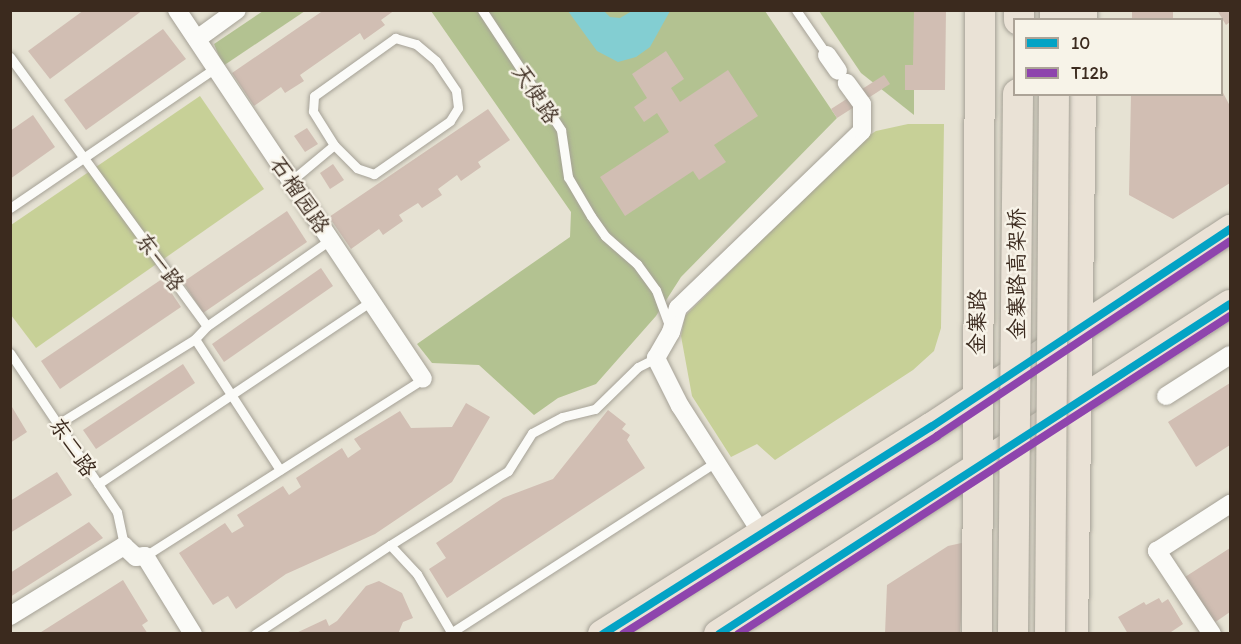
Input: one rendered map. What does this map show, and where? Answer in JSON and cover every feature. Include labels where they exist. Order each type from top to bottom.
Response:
[{"type":"highway","name":"金寨路","points":[[977,633],[980,468],[976,397],[980,10]]},
{"type":"highway","name":"金寨路高架桥","points":[[1013,633],[1018,96]]},
{"type":"highway","name":"金寨路高架桥","points":[[1050,633],[1054,96]]},
{"type":"highway","points":[[1073,633],[1081,96]]},
{"type":"main road","points":[[602,633],[976,397],[1230,229]]},
{"type":"main road","points":[[718,633],[980,468],[1076,402],[1230,304]]},
{"type":"street","name":"石榴园路","points":[[177,10],[423,379]]},
{"type":"street","points":[[197,39],[237,10]]},
{"type":"street","points":[[762,534],[680,406],[656,358],[671,332],[678,308],[862,131],[862,104],[827,55]]},
{"type":"street","points":[[1166,396],[1230,355]]},
{"type":"street","points":[[1212,633],[1157,551],[1230,504]]},
{"type":"street","points":[[10,616],[124,546],[136,557],[145,556],[193,633]]},
{"type":"lane","name":"天使路","points":[[482,10],[561,130],[568,177],[591,216],[656,290],[671,332]]},
{"type":"lane","points":[[796,10],[827,55]]},
{"type":"lane","points":[[395,38],[416,44],[436,61],[456,91],[458,108],[450,122],[374,174],[357,168],[334,145],[313,111],[314,96],[395,38]]},
{"type":"lane","name":"东一路","points":[[10,57],[207,326]]},
{"type":"lane","points":[[10,208],[215,68]]},
{"type":"lane","points":[[291,181],[334,145]]},
{"type":"lane","points":[[58,424],[195,339],[207,326],[330,240]]},
{"type":"lane","points":[[98,484],[371,301]]},
{"type":"lane","points":[[195,339],[280,470]]},
{"type":"lane","name":"东二路","points":[[10,353],[117,512],[124,546]]},
{"type":"lane","points":[[255,633],[508,471],[532,434],[562,417],[595,409],[638,367],[656,358]]},
{"type":"lane","points":[[145,556],[423,379]]},
{"type":"lane","points":[[390,545],[417,574],[450,633],[716,462]]},
{"type":"green space","points":[[263,11],[305,11],[223,66],[214,44]]},
{"type":"green space","points":[[431,11],[765,11],[837,118],[681,277],[656,316],[596,384],[558,398],[534,415],[479,365],[432,363],[417,344],[570,237],[571,212]]},
{"type":"green space","points":[[819,11],[914,11],[914,115],[861,73]]},
{"type":"green space","points":[[200,96],[264,189],[36,348],[11,315],[11,225]]},
{"type":"green space","points":[[908,124],[944,124],[941,328],[934,351],[913,370],[775,460],[757,444],[731,457],[692,396],[681,336],[685,316],[862,140],[876,131]]},
{"type":"water","points":[[568,11],[604,11],[610,17],[620,18],[632,11],[670,11],[650,47],[636,57],[618,62],[597,51]]},
{"type":"building","points":[[84,10],[143,10],[50,79],[28,51]]},
{"type":"building","points":[[324,10],[395,10],[381,20],[385,25],[364,40],[360,33],[300,75],[304,81],[285,93],[281,87],[254,106],[232,73]]},
{"type":"building","points":[[914,10],[946,10],[945,90],[905,90],[905,65],[913,65]]},
{"type":"building","points":[[1132,10],[1173,10],[1173,18],[1132,18]]},
{"type":"building","points":[[1217,10],[1230,10],[1230,22],[1226,25]]},
{"type":"building","points":[[163,29],[186,59],[86,130],[64,100]]},
{"type":"building","points":[[666,51],[684,79],[671,88],[680,102],[728,70],[758,116],[714,145],[726,162],[699,180],[693,171],[625,216],[600,177],[669,132],[657,113],[644,122],[634,107],[647,98],[632,74]]},
{"type":"building","points":[[884,75],[890,84],[837,118],[831,109]]},
{"type":"building","points":[[1223,93],[1230,106],[1230,183],[1173,219],[1129,195],[1131,96],[1223,96]]},
{"type":"building","points":[[488,109],[510,140],[478,162],[481,167],[461,181],[457,175],[438,189],[442,195],[422,208],[418,203],[399,215],[403,221],[383,235],[379,229],[351,249],[329,217]]},
{"type":"building","points":[[33,115],[55,147],[10,179],[10,131]]},
{"type":"building","points":[[307,128],[318,144],[305,152],[294,136]]},
{"type":"building","points":[[333,164],[344,180],[330,189],[320,173]]},
{"type":"building","points":[[287,211],[307,242],[203,313],[183,282]]},
{"type":"building","points":[[321,268],[333,286],[224,362],[212,344]]},
{"type":"building","points":[[162,279],[181,307],[60,389],[41,361]]},
{"type":"building","points":[[183,364],[195,383],[96,449],[83,430]]},
{"type":"building","points":[[1230,383],[1230,445],[1196,467],[1168,422]]},
{"type":"building","points":[[466,403],[490,417],[452,482],[375,534],[286,574],[236,609],[228,596],[213,605],[179,553],[225,523],[232,533],[244,526],[237,515],[283,486],[289,495],[301,487],[296,478],[342,448],[348,458],[361,449],[354,439],[400,411],[411,428],[452,427]]},
{"type":"building","points":[[12,407],[27,432],[10,443],[10,408]]},
{"type":"building","points":[[608,410],[626,424],[622,429],[630,435],[627,440],[645,468],[447,598],[429,569],[446,558],[436,543],[503,498],[553,479]]},
{"type":"building","points":[[57,472],[72,495],[10,533],[10,501]]},
{"type":"building","points":[[89,522],[103,538],[10,597],[10,573]]},
{"type":"building","points":[[966,542],[960,634],[885,634],[887,585],[948,546]]},
{"type":"building","points":[[1230,548],[1230,612],[1214,623],[1185,577]]},
{"type":"building","points":[[123,580],[148,621],[142,625],[148,634],[38,634]]},
{"type":"building","points":[[379,581],[402,593],[413,618],[403,622],[398,634],[294,634],[326,619],[329,626],[337,621],[366,586]]},
{"type":"building","points":[[1159,598],[1162,603],[1168,599],[1183,624],[1168,634],[1128,634],[1118,617],[1144,602],[1146,605]]},
{"type":"transit line","name":"10","points":[[603,634],[931,427],[1230,229]]},
{"type":"transit line","name":"T12b","points":[[623,634],[937,436],[1230,241]]},
{"type":"transit line","name":"10","points":[[719,634],[1230,304]]},
{"type":"transit line","name":"T12b","points":[[738,634],[1230,316]]}]
